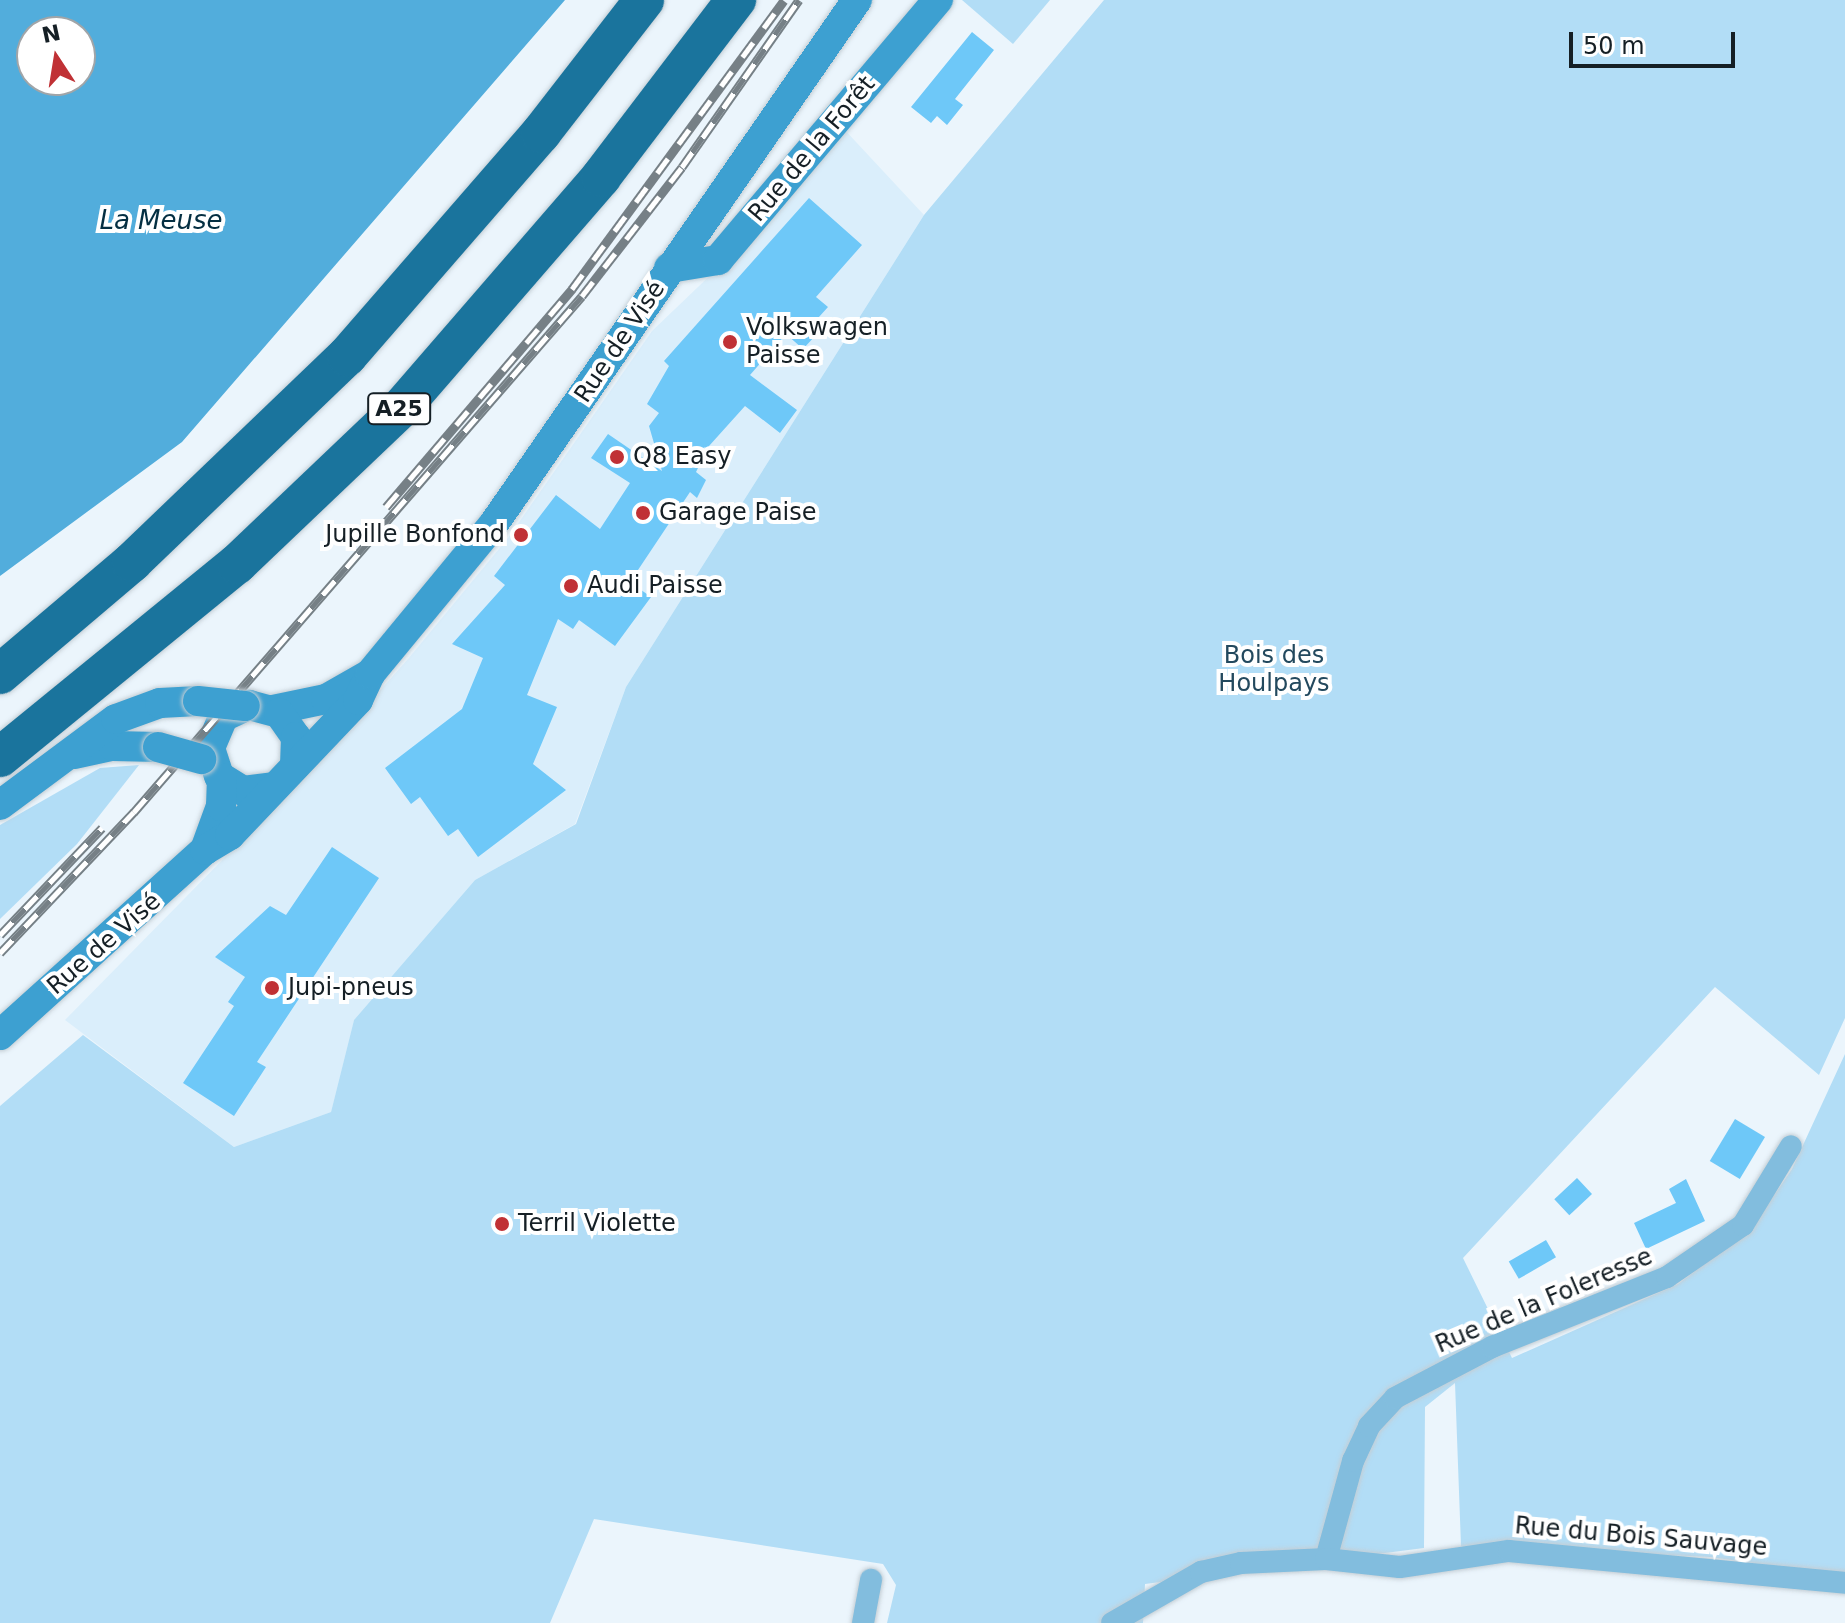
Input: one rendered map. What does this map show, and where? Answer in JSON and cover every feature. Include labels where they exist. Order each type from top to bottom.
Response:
[{"type":"highway","points":[[0,674],[143,552],[347,356],[511,170],[644,0]]},
{"type":"highway","name":"A25","points":[[0,757],[226,574],[402,407],[601,177],[736,0]]},
{"type":"main road","name":"Rue de Visé","points":[[0,1035],[205,850],[230,835],[358,700],[370,674],[493,525],[857,0]]},
{"type":"main road","name":"Rue de la Forêt","points":[[669,268],[718,260],[938,0]]},
{"type":"main road","name":"Rue de Visé","points":[[205,850],[221,806],[212,763],[223,717],[259,708],[326,699],[370,674]]},
{"type":"main road","points":[[0,805],[131,712],[198,701],[259,708],[296,737],[285,777],[243,791],[212,763],[158,747],[113,746],[72,755]]},
{"type":"street","name":"Rue de la Foleresse","points":[[1326,1559],[1353,1461],[1369,1426],[1395,1398],[1492,1347],[1667,1277],[1743,1225],[1791,1146]]},
{"type":"street","name":"Rue du Bois Sauvage","points":[[1112,1623],[1201,1572],[1326,1559],[1400,1567],[1509,1551],[1845,1583]]},
{"type":"street","points":[[863,1623],[871,1580]]},
{"type":"shaded area","points":[[843,128],[924,215],[626,687],[575,824],[475,880],[354,1020],[331,1112],[234,1147],[65,1020],[292,789],[408,659],[508,538],[652,331],[721,265]]},
{"type":"green space","points":[[962,0],[1050,0],[1013,44]]},
{"type":"green space","name":"Bois des Houlpays","points":[[1104,0],[1845,0],[1845,1018],[1819,1075],[1715,987],[1463,1258],[1512,1358],[1678,1284],[1751,1229],[1792,1169],[1845,1054],[1845,1576],[1710,1557],[1461,1546],[1455,1383],[1425,1407],[1424,1548],[1145,1584],[1143,1623],[887,1623],[896,1585],[883,1564],[594,1519],[550,1623],[0,1623],[0,1106],[83,1035],[234,1147],[331,1112],[354,1020],[475,880],[576,824],[626,687],[924,215]]},
{"type":"green space","points":[[139,765],[77,844],[0,919],[0,825],[100,768]]},
{"type":"water","name":"La Meuse","points":[[0,0],[565,0],[182,442],[0,576]]},
{"type":"building","points":[[972,32],[994,50],[955,99],[963,105],[947,125],[937,116],[931,123],[911,107]]},
{"type":"building","points":[[809,198],[862,245],[816,297],[828,307],[809,328],[816,335],[803,349],[786,334],[750,375],[797,410],[780,433],[745,406],[709,446],[696,472],[706,480],[697,498],[690,492],[630,582],[651,597],[615,646],[579,620],[573,629],[558,619],[527,695],[557,707],[533,764],[566,790],[478,857],[458,829],[448,836],[420,797],[411,804],[385,768],[462,709],[483,658],[452,644],[505,585],[494,576],[556,495],[600,529],[630,483],[591,458],[608,434],[662,471],[649,426],[659,413],[647,404],[669,366],[664,361]]},
{"type":"building","name":"Jupi-pneus","points":[[332,847],[379,878],[257,1062],[266,1067],[234,1116],[183,1083],[234,1006],[228,1002],[245,977],[215,957],[270,906],[286,915]]},
{"type":"building","points":[[1735,1119],[1765,1137],[1740,1179],[1710,1161]]},
{"type":"building","points":[[1577,1178],[1592,1194],[1569,1215],[1554,1199]]},
{"type":"building","points":[[1686,1179],[1705,1221],[1646,1249],[1634,1223],[1676,1203],[1669,1189]]},
{"type":"building","points":[[1546,1240],[1556,1257],[1519,1279],[1509,1262]]},
{"type":"railway","points":[[386,507],[572,289],[784,0]]},
{"type":"railway","points":[[0,953],[134,812],[582,296],[682,167],[799,0]]},
{"type":"railway","points":[[0,935],[102,828]]},
{"type":"place","name":"Volkswagen Paisse","points":[[730,342]]},
{"type":"place","name":"Q8 Easy","points":[[617,457]]},
{"type":"place","name":"Garage Paise","points":[[643,513]]},
{"type":"place","name":"Jupille Bonfond","points":[[521,535]]},
{"type":"place","name":"Audi Paisse","points":[[571,586]]},
{"type":"place","name":"Jupi-pneus","points":[[272,988]]},
{"type":"place","name":"Terril Violette","points":[[502,1224]]}]
